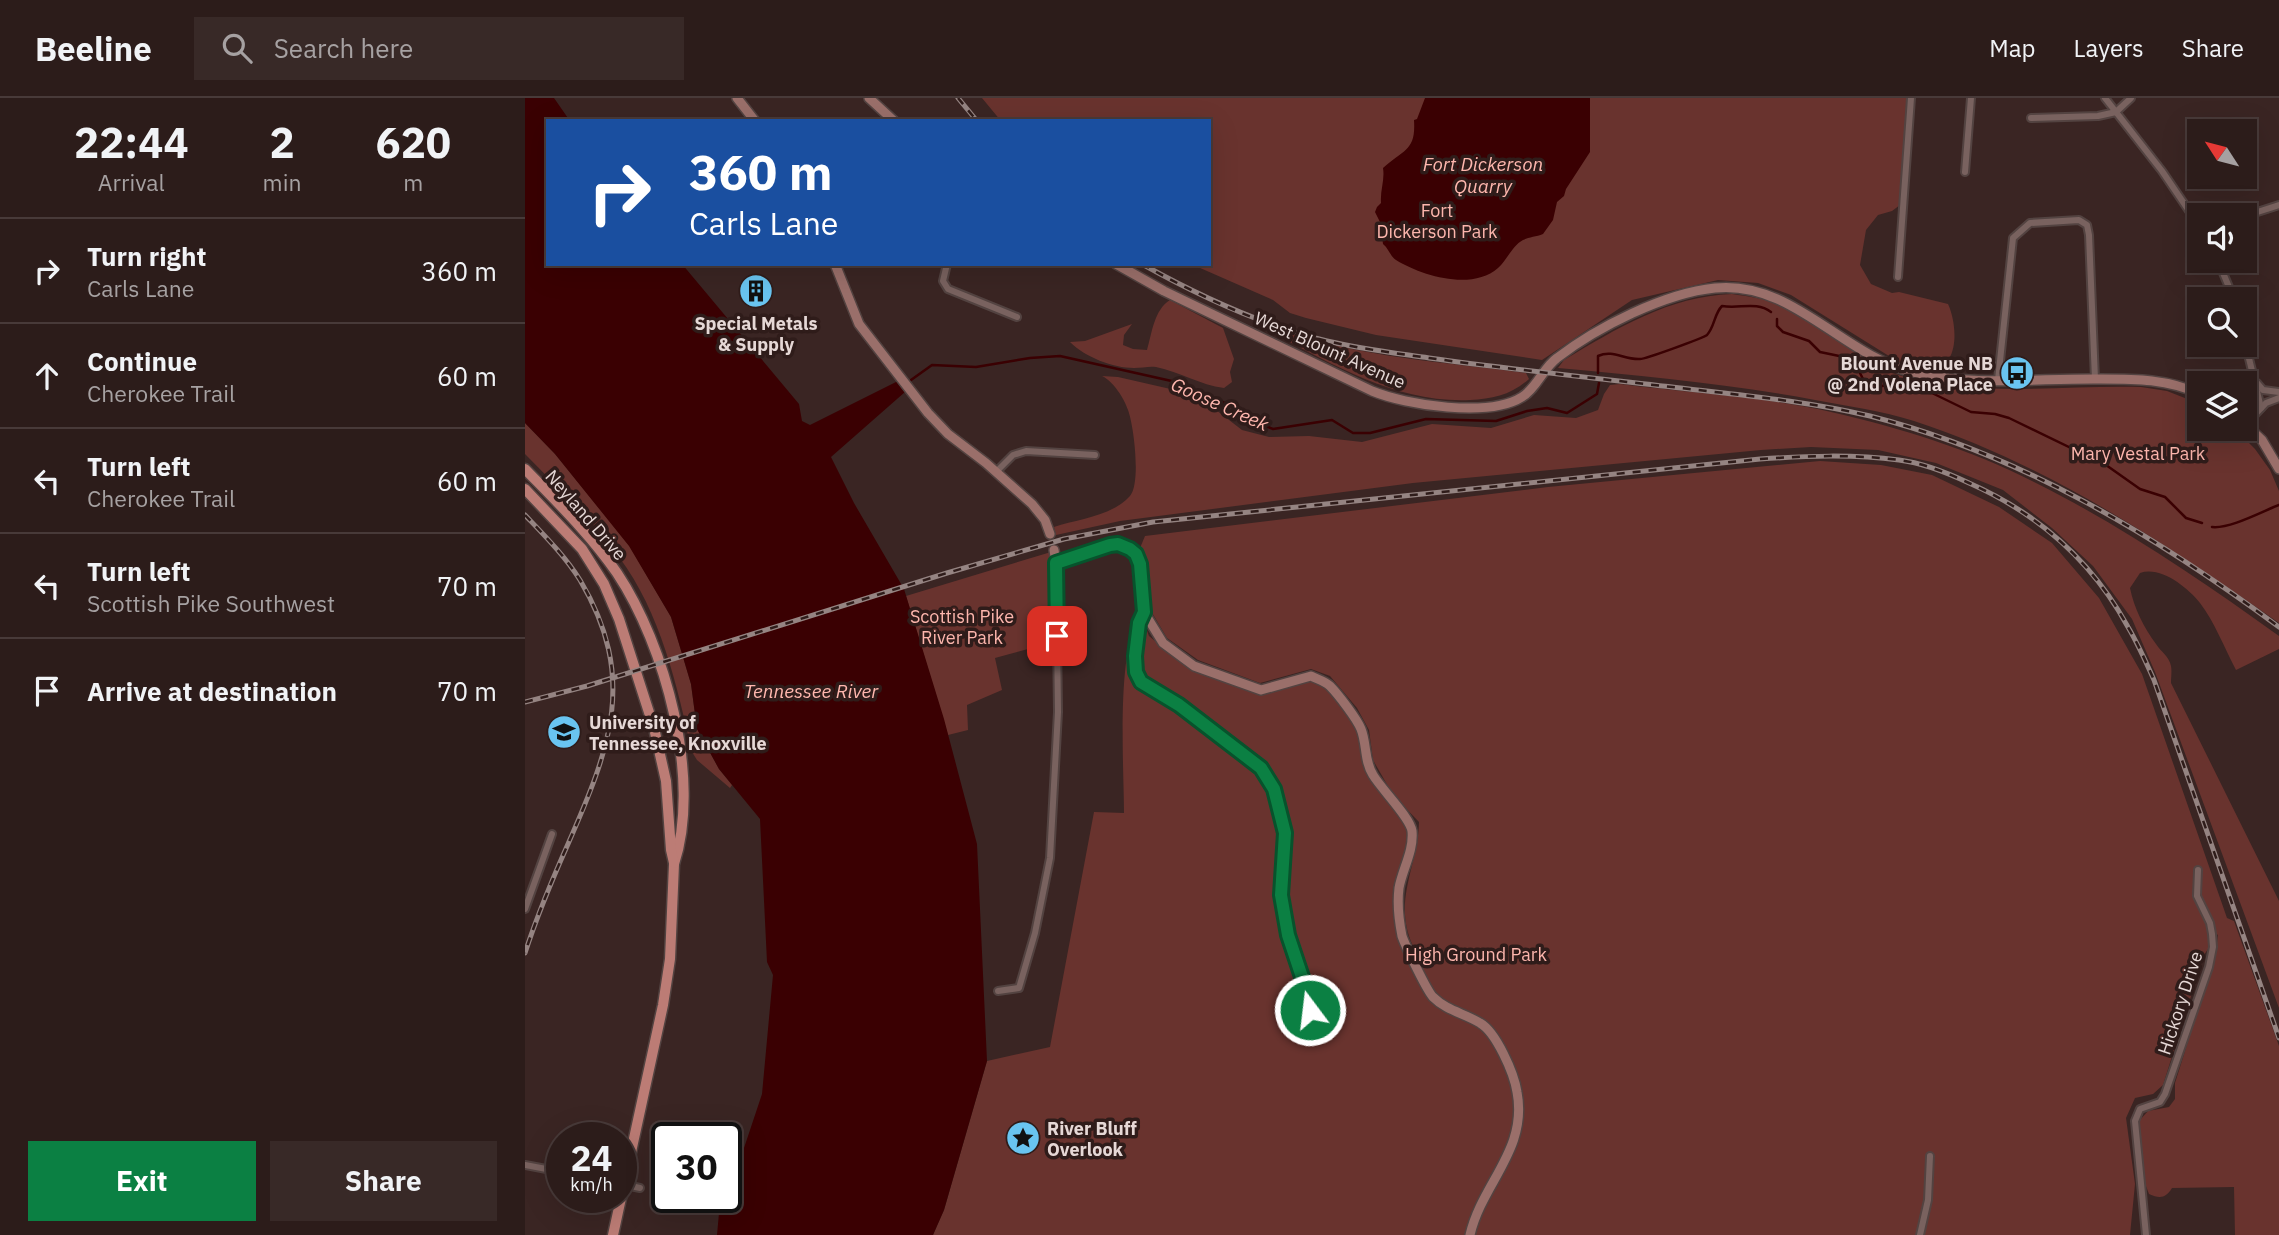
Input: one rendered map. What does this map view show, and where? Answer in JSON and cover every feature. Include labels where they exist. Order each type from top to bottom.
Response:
[{"type":"main road","name":"Neyland Drive","points":[[525,469],[608,561],[629,592],[650,636],[671,700],[684,771],[679,851],[674,864]]},
{"type":"main road","name":"Neyland Drive","points":[[525,489],[582,549],[604,584],[654,728],[666,781],[674,864],[670,959],[667,985],[637,1122]]},
{"type":"main road","name":"Neyland Drive","points":[[613,1235],[617,1213]]},
{"type":"street","points":[[737,98],[753,119]]},
{"type":"street","points":[[869,98],[892,119]]},
{"type":"street","points":[[1898,277],[1911,98]]},
{"type":"street","points":[[1965,172],[1971,98]]},
{"type":"street","points":[[2105,98],[2187,208]]},
{"type":"street","points":[[2031,118],[2083,118],[2116,112],[2131,98]]},
{"type":"street","points":[[2257,212],[2279,205]]},
{"type":"street","points":[[1998,380],[2013,238],[2030,223],[2079,220],[2087,225],[2089,235],[2095,379]]},
{"type":"street","points":[[836,266],[859,324],[928,413],[948,434],[1039,511],[1050,534]]},
{"type":"street","points":[[947,266],[943,281],[948,289],[1017,317]]},
{"type":"street","name":"West Blount Avenue","points":[[1120,266],[1164,291],[1364,387],[1392,399],[1415,404],[1495,406],[1522,397],[1555,359],[1609,326],[1672,297],[1718,288],[1747,290],[1781,300],[1855,346],[1900,369],[1939,378],[2159,381],[2187,390]]},
{"type":"street","points":[[2257,383],[2263,390],[2279,392]]},
{"type":"street","points":[[2257,391],[2261,408]]},
{"type":"street","points":[[2257,412],[2279,398]]},
{"type":"street","points":[[2257,435],[2279,469]]},
{"type":"street","points":[[996,472],[1013,455],[1026,451],[1095,455]]},
{"type":"street","points":[[1056,563],[1103,547],[1118,544],[1125,546],[1136,554],[1140,564],[1144,612],[1163,643],[1194,666],[1261,690],[1311,676],[1330,687],[1361,728],[1370,772],[1405,815],[1412,830],[1399,888],[1398,912],[1403,939],[1432,996],[1452,1012],[1480,1023],[1488,1030],[1506,1059],[1517,1091],[1519,1123],[1516,1140],[1474,1219],[1471,1235]]},
{"type":"street","points":[[998,991],[1019,988],[1035,933],[1050,858],[1058,712],[1054,550]]},
{"type":"street","points":[[1144,612],[1139,623],[1135,656],[1136,672],[1141,682],[1179,705],[1261,768],[1274,789],[1285,833],[1281,895],[1288,935],[1308,995],[1313,1024]]},
{"type":"street","points":[[525,909],[552,834]]},
{"type":"street","name":"Hickory Drive","points":[[2146,1235],[2135,1121],[2140,1109],[2160,1102],[2165,1094],[2211,957],[2213,947],[2210,923],[2197,896],[2198,870]]},
{"type":"street","points":[[1920,1235],[1928,1200],[1930,1156]]},
{"type":"street","points":[[525,1165],[546,1169]]},
{"type":"green space","name":"Fort Dickerson Park","points":[[982,98],[1908,98],[1900,205],[1892,211],[1878,215],[1866,230],[1860,265],[1871,284],[1892,293],[1899,292],[1948,304],[1954,333],[1952,353],[1940,367],[1926,370],[1913,367],[1897,361],[1791,295],[1758,283],[1718,280],[1632,300],[1542,360],[1376,335],[1306,318],[1290,313],[1273,300],[1196,266],[1211,266],[1211,119],[999,119]]},
{"type":"green space","name":"Mary Vestal Park","points":[[1732,294],[1781,305],[1876,365],[1908,378],[1936,384],[1994,389],[2141,387],[2167,391],[2187,399],[2187,441],[2247,441],[2270,470],[2279,491],[2279,623],[2104,508],[2011,460],[1914,421],[1865,409],[1751,389],[1558,368],[1564,360],[1623,326],[1665,308],[1709,296]]},
{"type":"green space","points":[[1170,300],[1223,328],[1234,359],[1230,372],[1232,382],[1224,388],[1156,367],[1134,368],[1108,364],[1091,357],[1070,342],[1085,341],[1132,324],[1124,335],[1123,345],[1147,350],[1157,316]]},
{"type":"green space","points":[[1280,330],[1371,353],[1526,373],[1529,379],[1508,392],[1486,399],[1418,396],[1369,380],[1321,359],[1275,334]]},
{"type":"green space","points":[[1102,376],[1118,377],[1188,393],[1207,403],[1242,430],[1269,437],[1309,436],[1362,442],[1432,424],[1491,428],[1534,415],[1576,418],[1598,410],[1610,385],[1752,398],[1831,412],[1936,441],[2012,471],[2068,500],[2161,555],[2279,636],[2279,649],[2236,670],[2205,610],[2181,585],[2165,575],[2148,572],[2140,573],[2130,588],[2144,625],[2170,663],[2171,683],[2279,901],[2279,1008],[2155,672],[2132,619],[2093,566],[2052,528],[2003,490],[1936,463],[1878,450],[1811,447],[1413,483],[1120,521],[1056,535],[1054,527],[1114,508],[1130,496],[1133,489],[1135,454],[1130,418],[1118,390]]},
{"type":"green space","points":[[525,423],[555,454],[629,545],[671,617],[691,684],[697,729],[719,769],[732,785],[730,788],[697,760],[692,752],[666,651],[634,579],[597,530],[525,454]]},
{"type":"green space","name":"High Ground Park","points":[[1820,461],[1881,465],[1932,475],[1999,507],[2052,543],[2099,598],[2142,674],[2227,918],[2234,921],[2279,1046],[2279,1235],[2235,1235],[2234,1187],[2172,1188],[2165,1196],[2160,1197],[2149,1194],[2144,1181],[2139,1121],[2148,1111],[2169,1107],[2175,1099],[2175,1083],[2216,952],[2218,934],[2204,955],[2163,1085],[2153,1094],[2135,1098],[2126,1118],[2135,1184],[2130,1235],[933,1235],[944,1210],[987,1061],[1050,1047],[1094,812],[1124,813],[1124,683],[1132,634],[1139,619],[1143,620],[1149,636],[1185,659],[1260,690],[1311,676],[1324,682],[1361,728],[1370,772],[1412,830],[1398,912],[1410,951],[1413,946],[1407,930],[1405,899],[1419,822],[1393,795],[1373,760],[1369,730],[1357,708],[1330,676],[1311,669],[1260,683],[1198,660],[1167,638],[1151,611],[1148,599],[1149,564],[1140,548],[1145,536],[1548,487]]},
{"type":"green space","name":"Scottish Pike River Park","points":[[1051,552],[1050,643],[995,658],[1002,690],[967,705],[968,730],[948,735],[906,596]]},
{"type":"water","name":"Tennessee River","points":[[525,98],[554,98],[569,119],[546,119],[546,266],[684,266],[799,404],[802,421],[810,425],[898,381],[905,392],[831,457],[854,503],[904,589],[944,719],[977,844],[987,1061],[944,1210],[933,1235],[717,1235],[719,1213],[742,1213],[742,1154],[762,1094],[773,975],[767,962],[760,819],[719,769],[697,729],[691,684],[671,617],[629,546],[555,454],[525,423]]},
{"type":"water","name":"Fort Dickerson Quarry","points":[[1425,98],[1590,98],[1590,152],[1564,196],[1557,202],[1553,220],[1543,234],[1525,239],[1498,268],[1475,279],[1447,279],[1419,271],[1392,257],[1383,244],[1380,222],[1375,212],[1381,203],[1383,168],[1411,144],[1414,120],[1417,119]]},
{"type":"waterway","points":[[1598,373],[1598,356],[1603,354],[1640,359],[1707,335],[1722,306],[1754,306],[1771,312]]},
{"type":"waterway","points":[[1777,319],[1777,326],[1783,332],[1809,341],[1820,352],[1844,357],[1856,365],[1863,379],[1882,386],[1892,384],[1915,392],[1932,393],[1971,412],[2009,418],[2106,465],[2140,489],[2165,497],[2186,518],[2202,523]]},
{"type":"waterway","name":"Goose Creek","points":[[911,380],[932,365],[976,367],[1060,356],[1176,382],[1236,408],[1273,429],[1332,420],[1353,433],[1370,433],[1426,419],[1496,421],[1547,408],[1567,413],[1597,394],[1599,383]]},
{"type":"waterway","points":[[2212,527],[2236,523],[2279,505]]},
{"type":"railway","points":[[958,98],[975,119]]},
{"type":"railway","points":[[1146,266],[1209,299],[1255,318],[1340,344],[1462,362],[1803,403],[1870,416],[1926,432],[2033,475],[2085,502],[2184,561],[2279,627]]},
{"type":"railway","points":[[525,702],[587,686],[1064,539],[1153,522],[1760,459],[1847,456],[1908,461],[1953,476],[1994,495],[2040,524],[2080,560],[2114,603],[2154,680],[2279,1038]]},
{"type":"railway","points":[[525,515],[561,554],[580,580],[598,616],[608,649],[613,681],[606,744],[596,776],[525,953]]},
{"type":"place","name":"Special Metals & Supply","points":[[756,291]]},
{"type":"place","name":"Blount Avenue NB @ 2nd Volena Place","points":[[2017,373]]},
{"type":"place","name":"University of Tennessee, Knoxville","points":[[564,732]]},
{"type":"place","name":"River Bluff Overlook","points":[[1023,1138]]},
{"type":"route","points":[[1057,636],[1056,563],[1118,544],[1136,554],[1140,564],[1144,612],[1139,623],[1135,656],[1139,680],[1179,705],[1261,768],[1274,789],[1285,833],[1281,895],[1288,935],[1308,995],[1310,1010]]}]
